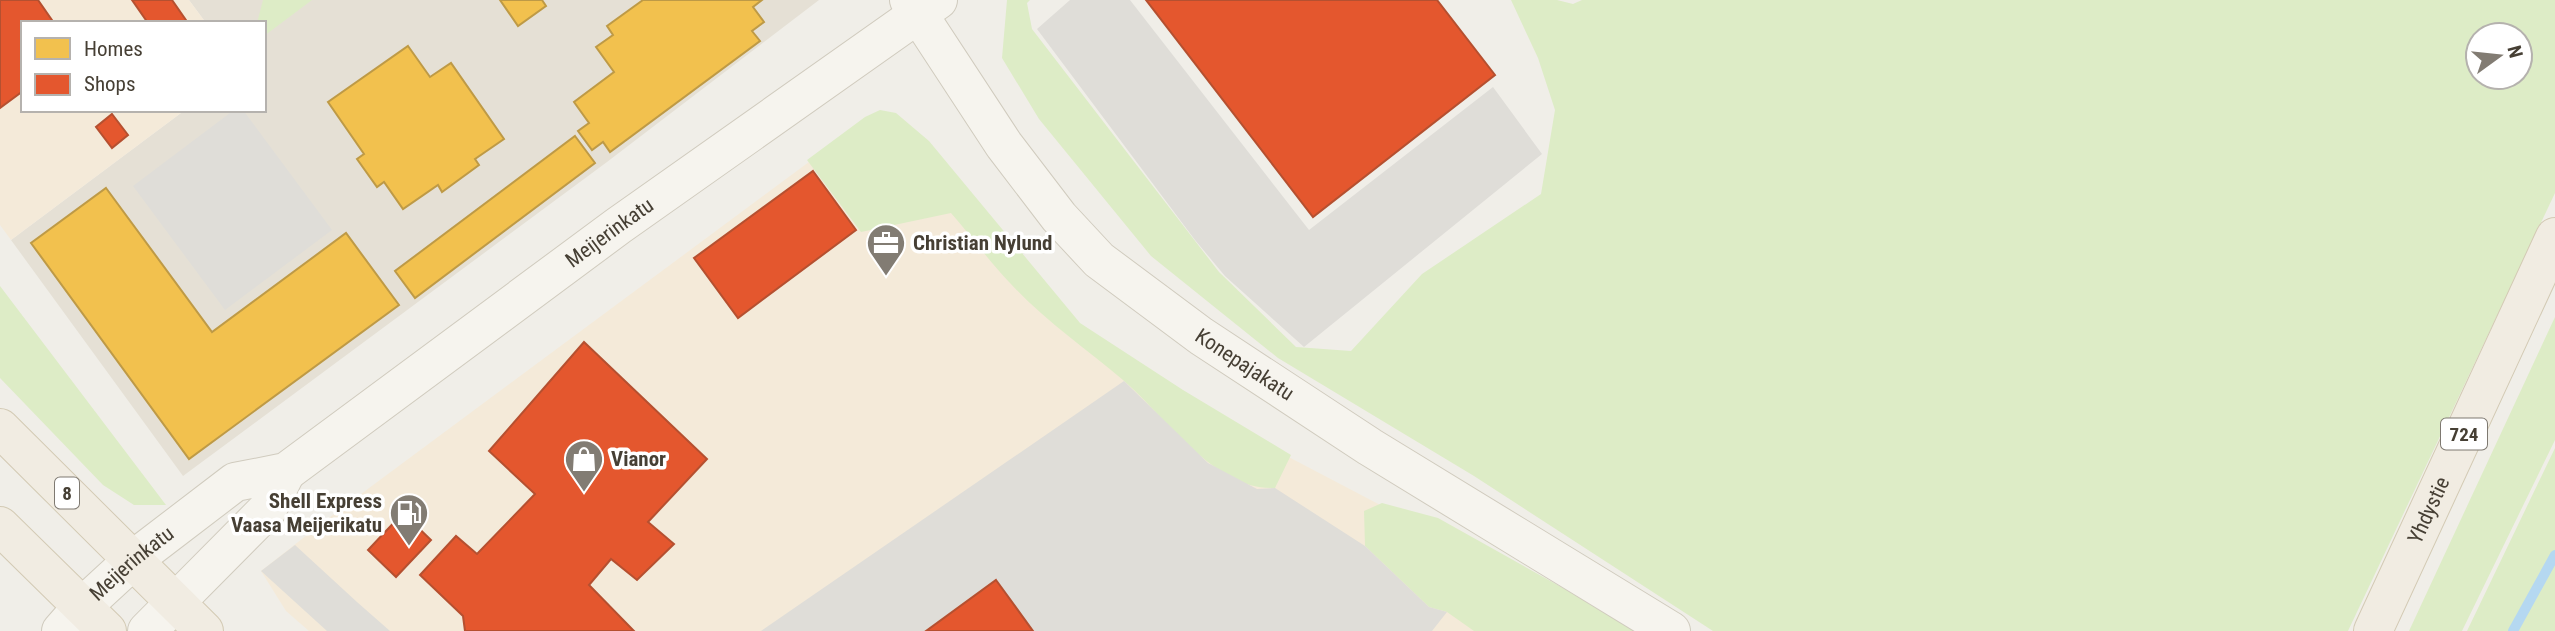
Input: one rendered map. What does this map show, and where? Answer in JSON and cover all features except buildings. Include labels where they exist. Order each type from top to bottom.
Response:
[{"type":"main road","name":"Yhdystie","points":[[2373,631],[2555,237]]},
{"type":"main road","name":"8","points":[[0,428],[204,631]]},
{"type":"main road","points":[[0,526],[83,623]]},
{"type":"street","name":"Meijerinkatu","points":[[83,623],[133,560],[235,482],[286,472],[921,5]]},
{"type":"street","name":"Konepajakatu","points":[[921,5],[1004,145],[1059,217],[1099,260],[1201,336],[1359,440],[1671,631]]},
{"type":"street","name":"Meijerinkatu","points":[[147,631],[267,510],[286,472]]},
{"type":"shaded area","points":[[0,0],[189,0],[205,21],[21,21],[21,112],[182,112],[11,240],[0,225]]},
{"type":"shaded area","points":[[189,0],[819,0],[607,162],[183,476],[11,240],[182,112],[266,112],[266,21],[205,21]]},
{"type":"shaded area","points":[[1070,0],[1130,0],[1309,230],[1493,87],[1542,154],[1304,347],[1225,276],[1037,29]]},
{"type":"shaded area","points":[[231,112],[244,112],[332,230],[225,310],[133,186]]},
{"type":"shaded area","points":[[867,119],[1075,327],[1281,453],[1552,595],[1529,631],[309,631],[286,611],[261,571]]},
{"type":"shaded area","points":[[1124,381],[1208,463],[1257,489],[1275,488],[1365,546],[1429,607],[1447,612],[1432,631],[761,631]]},
{"type":"shaded area","points":[[295,545],[390,631],[327,631],[261,571]]},
{"type":"green space","points":[[263,0],[312,0],[266,34],[266,21],[258,21]]},
{"type":"green space","points":[[1007,0],[1030,0],[1027,3],[1032,29],[1219,272],[1296,347],[1351,351],[1422,274],[1541,194],[1555,110],[1538,58],[1511,0],[1557,0],[1573,4],[1582,0],[2555,0],[2555,193],[2348,631],[1713,631],[1474,476],[1278,358],[1151,256],[1039,119],[1002,58]]},
{"type":"green space","points":[[880,110],[896,113],[929,141],[1080,323],[1183,390],[1291,455],[1275,488],[1253,486],[1232,477],[1192,449],[1123,380],[1023,296],[951,213],[861,232],[807,160],[865,117]]},
{"type":"green space","points":[[0,286],[166,505],[134,505],[103,485],[0,378]]},
{"type":"green space","points":[[2555,317],[2555,440],[2462,631],[2409,631]]},
{"type":"green space","points":[[2555,448],[2555,631],[2467,631]]},
{"type":"green space","points":[[1382,503],[1438,518],[1634,631],[1474,631],[1447,612],[1429,607],[1365,546],[1364,511]]},
{"type":"waterway","points":[[2513,631],[2555,555]]},
{"type":"place","name":"Christian Nylund","points":[[886,277]]},
{"type":"place","name":"Vianor","points":[[584,493]]},
{"type":"place","name":"Shell Express Vaasa Meijerikatu","points":[[409,547]]}]
